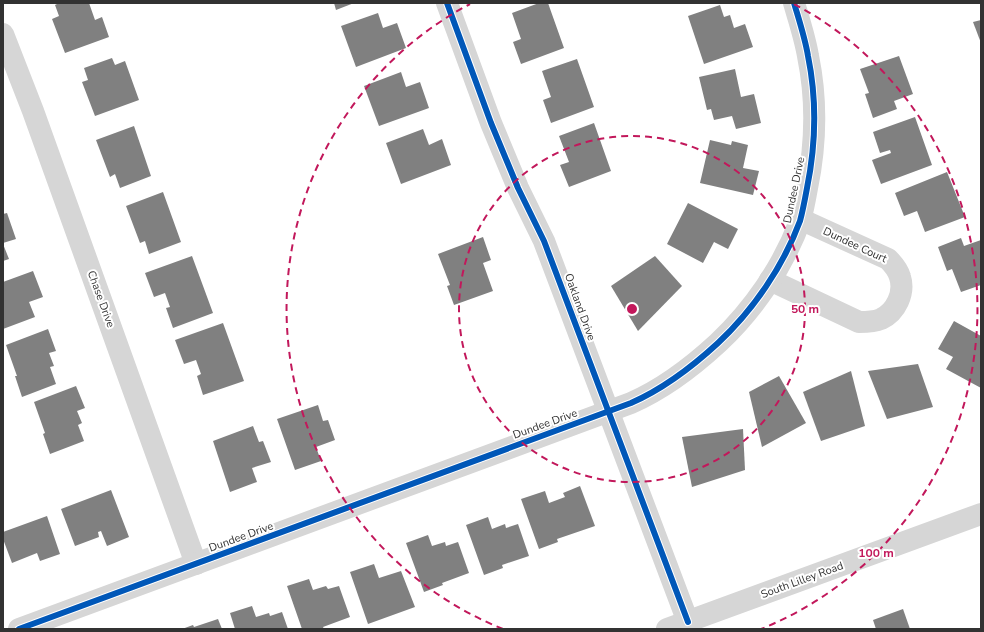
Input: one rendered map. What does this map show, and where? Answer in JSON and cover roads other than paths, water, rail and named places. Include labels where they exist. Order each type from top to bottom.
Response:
[{"type":"street","name":"Oakland Drive","points":[[448,3],[491,123],[518,188],[544,240],[688,622]]},
{"type":"street","name":"Dundee Drive","points":[[19,629],[634,402],[664,386],[700,360],[732,330],[751,307],[770,280],[788,250],[800,219],[811,168],[815,124],[808,55],[794,3]]},
{"type":"street","name":"Chase Drive","points":[[3,34],[33,111],[196,564]]},
{"type":"street","name":"Dundee Court","points":[[770,280],[859,322],[872,322],[881,319],[891,312],[898,302],[901,290],[900,277],[895,266],[888,259],[800,219]]},
{"type":"street","name":"South Lilley Road","points":[[668,629],[981,514]]}]
